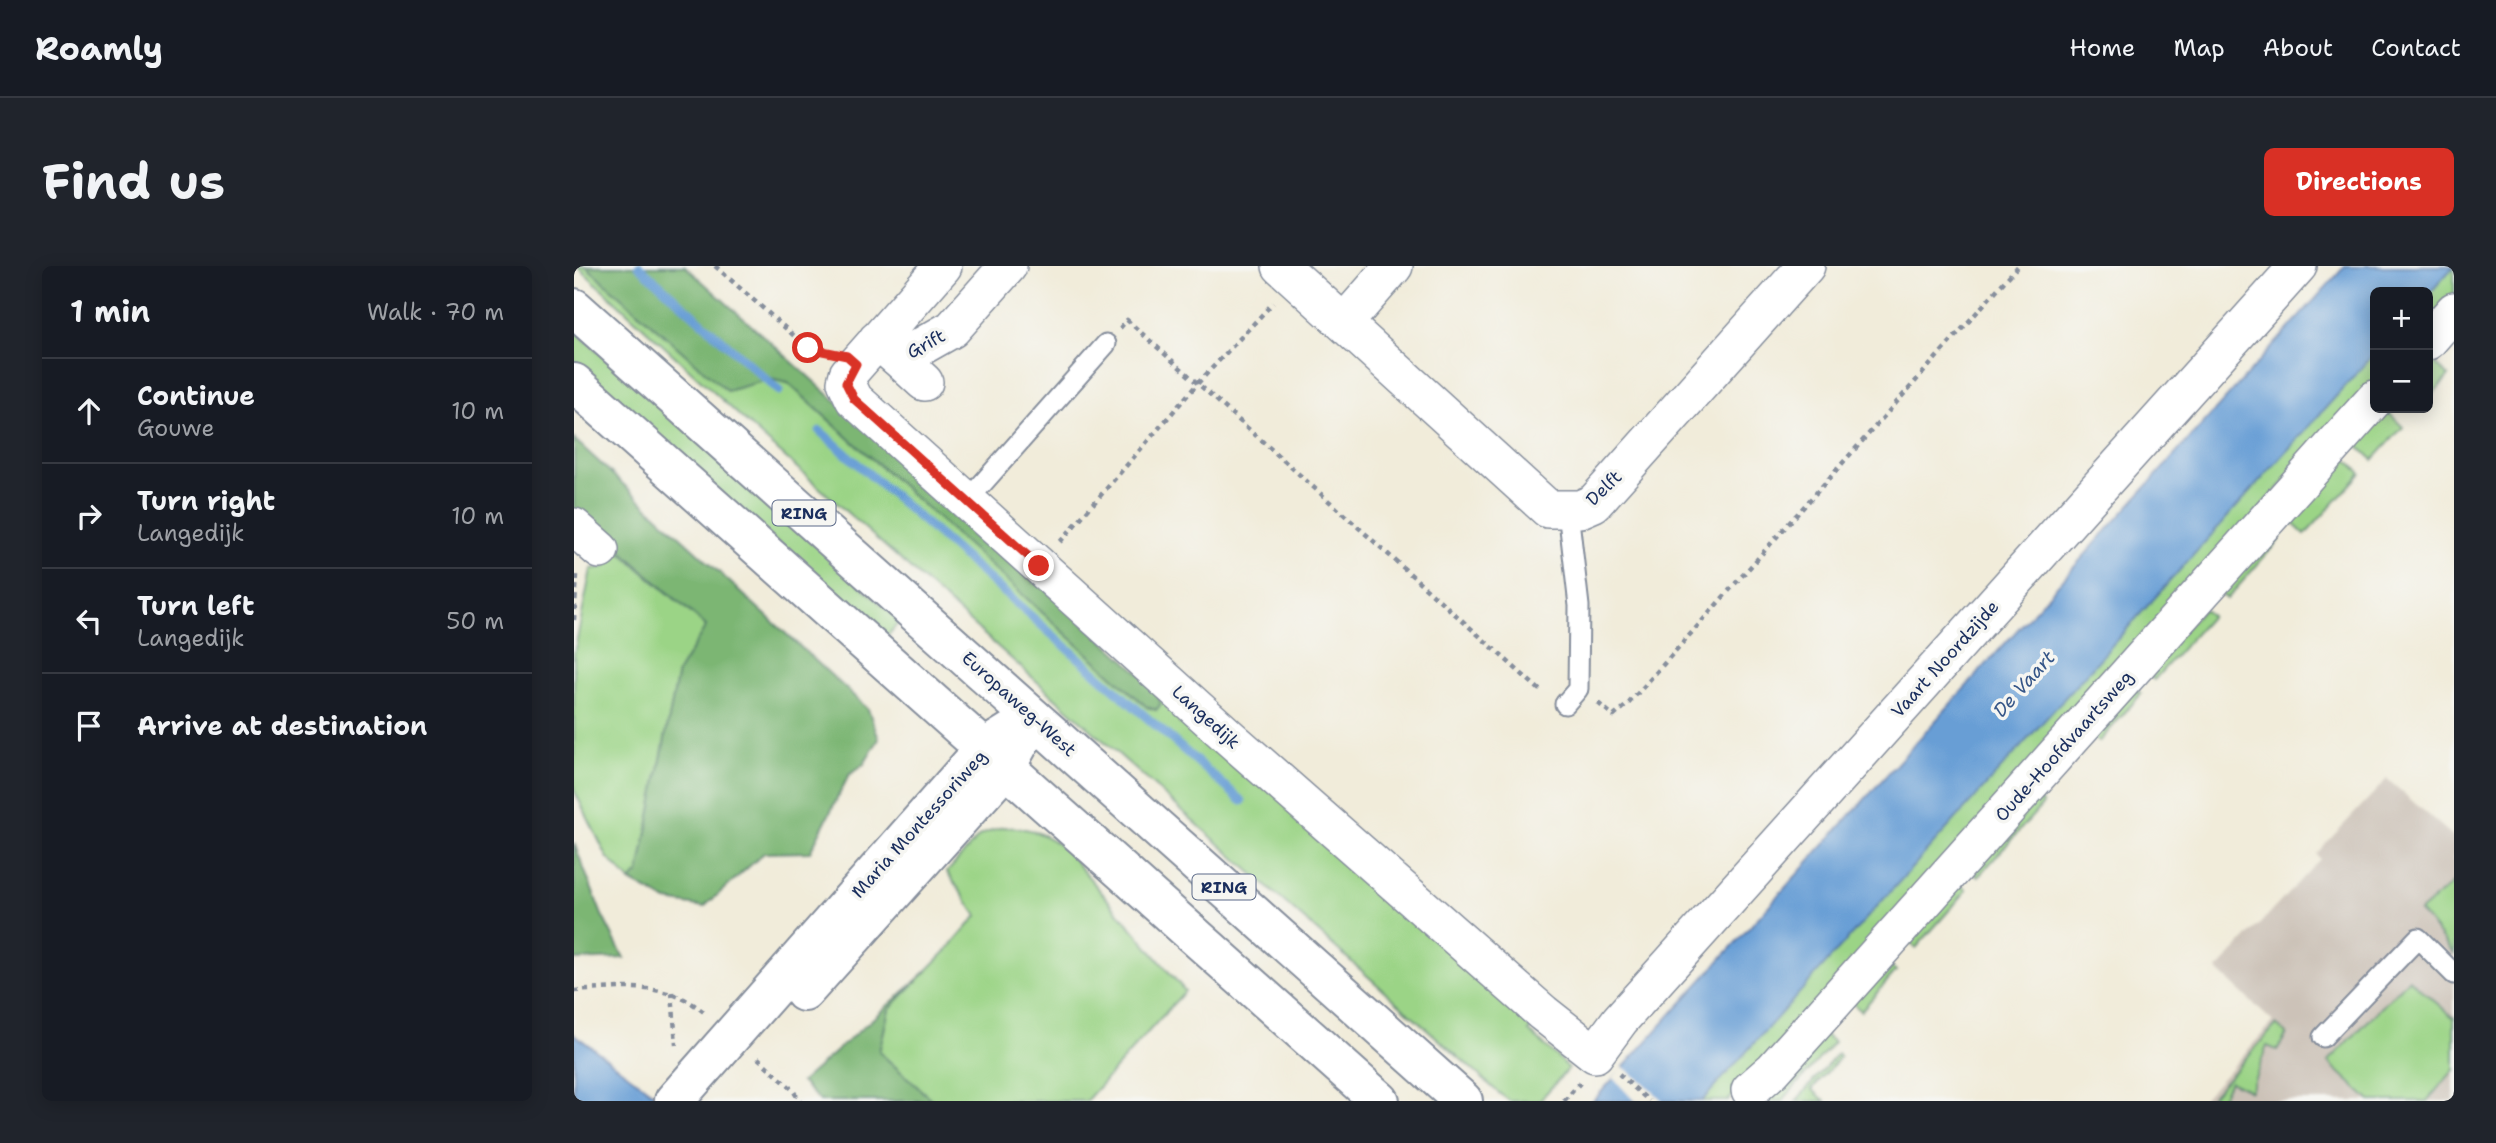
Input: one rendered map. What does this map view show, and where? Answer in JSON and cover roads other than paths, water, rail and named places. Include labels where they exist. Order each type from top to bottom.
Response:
[{"type":"main road","name":"Europaweg-West","points":[[574,308],[1463,1101]]},
{"type":"main road","name":"RING","points":[[574,383],[1380,1101]]},
{"type":"main road","name":"Maria Montessoriweg","points":[[685,1086],[1033,718]]},
{"type":"street","name":"Grift","points":[[889,361],[943,266]]},
{"type":"street","name":"Grift","points":[[889,361],[952,329],[1008,266]]},
{"type":"street","points":[[1343,323],[1394,266]]},
{"type":"street","name":"Delft","points":[[1288,273],[1548,509],[1568,511],[1594,503],[1806,266]]},
{"type":"street","name":"Vaart Noordzijde","points":[[1606,1063],[1620,1020],[2298,266]]},
{"type":"street","points":[[2433,335],[2454,312]]},
{"type":"street","name":"Langedijk","points":[[889,361],[846,383],[854,399],[1522,995],[1606,1063]]},
{"type":"street","name":"Oude-Hoofdvaartsweg","points":[[1750,1090],[1773,1070],[2370,405]]},
{"type":"lane","points":[[967,501],[1106,344]]},
{"type":"lane","points":[[1565,705],[1578,689],[1579,607],[1568,511]]},
{"type":"lane","points":[[2323,1037],[2417,938],[2454,974]]},
{"type":"water","name":"De Vaart","points":[[2345,266],[2454,266],[2433,289],[2433,287],[2370,287],[2370,359],[1702,1101],[1593,1101]]},
{"type":"water","points":[[574,1034],[664,1101],[574,1101]]},
{"type":"waterway","points":[[639,266],[779,391]]},
{"type":"waterway","points":[[820,431],[1242,801]]}]
